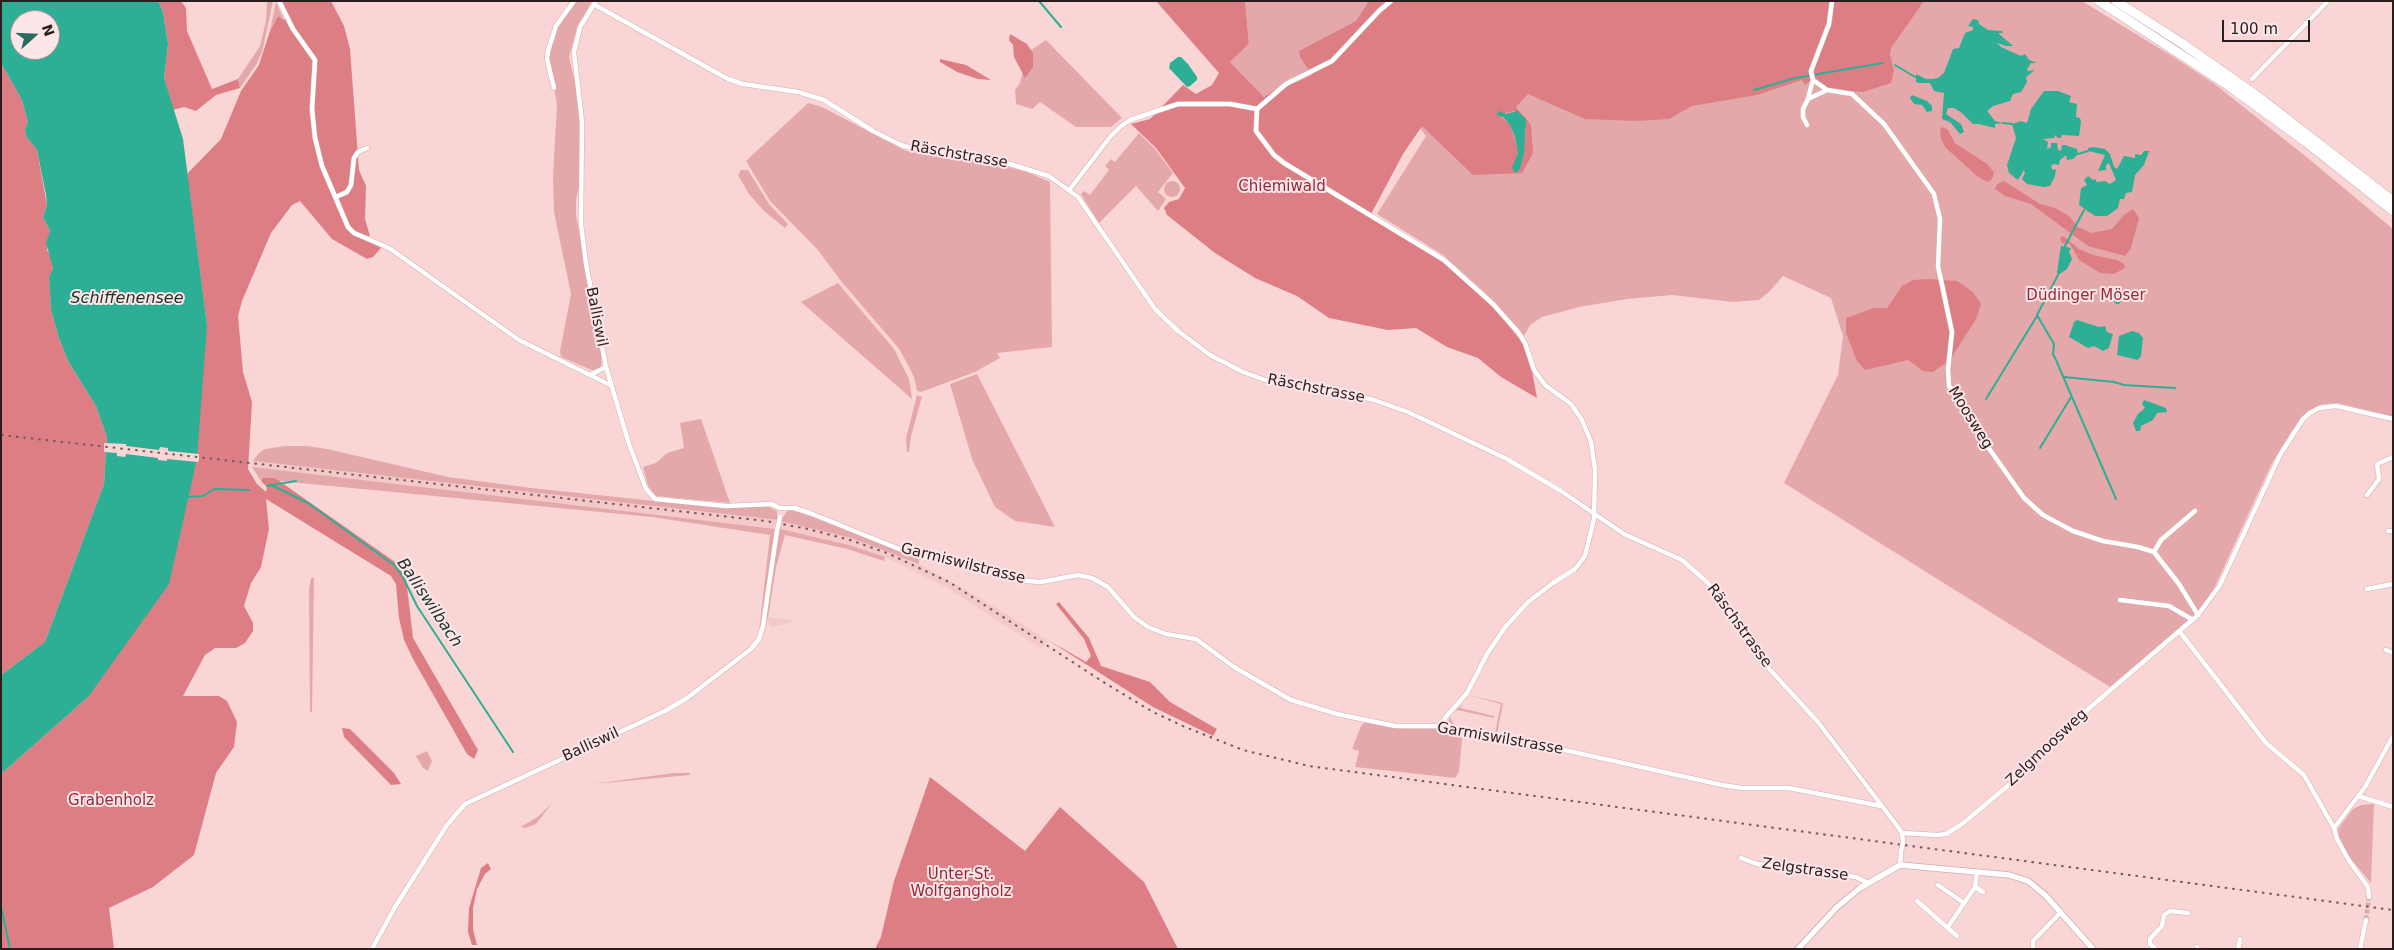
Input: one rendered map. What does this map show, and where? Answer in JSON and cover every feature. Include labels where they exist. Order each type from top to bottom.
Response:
[{"type":"highway","points":[[2099,1],[2229,86],[2306,142],[2393,211]]},
{"type":"highway","points":[[2116,1],[2184,44],[2247,88],[2393,200]]},
{"type":"street","points":[[279,1],[293,29],[316,60],[313,124],[318,153],[348,227],[354,233],[386,246],[519,340],[592,374],[610,385]]},
{"type":"street","points":[[554,88],[547,60],[548,51],[556,26],[574,1]]},
{"type":"street","points":[[1391,1],[1380,10],[1332,61],[1286,84],[1257,109],[1256,131],[1274,155],[1294,169],[1444,260],[1507,319],[1525,343],[1534,370],[1545,386],[1571,404],[1582,420],[1591,442],[1595,470],[1595,514],[1588,546],[1580,564],[1540,592],[1506,626],[1487,654],[1464,699],[1445,718],[1443,726]]},
{"type":"street","points":[[1807,125],[1803,117],[1803,109],[1813,80],[1811,71],[1829,24],[1832,1]]},
{"type":"street","points":[[2252,79],[2328,1]]},
{"type":"street","name":"Räschstrasse","points":[[595,3],[728,79],[811,95],[824,100],[873,131],[901,145],[922,151],[976,156],[1005,162],[1049,176],[1070,190],[1085,207],[1136,285],[1155,309],[1178,331],[1210,354],[1243,372],[1276,384],[1371,400],[1408,412],[1507,459],[1624,534],[1682,560],[1708,583],[1760,658],[1818,722],[1902,833]]},
{"type":"street","name":"Balliswil","points":[[372,949],[395,907],[447,826],[465,804],[665,711],[701,687],[756,644],[763,626],[780,516],[779,508],[772,504],[726,506],[659,500],[652,497],[646,488],[629,444],[610,385],[586,264],[581,224],[582,122],[574,52],[580,28],[595,3]]},
{"type":"street","points":[[1813,80],[1827,90]]},
{"type":"street","points":[[1808,98],[1827,90]]},
{"type":"street","name":"Moosweg","points":[[1827,90],[1852,94],[1866,105],[1884,124],[1934,194],[1940,219],[1938,266],[1952,332],[1948,369],[1949,386],[1969,420],[2012,482],[2033,507],[2058,524],[2087,536],[2154,552]]},
{"type":"street","points":[[1070,190],[1110,137],[1130,120],[1178,104],[1230,104],[1257,109]]},
{"type":"street","points":[[336,198],[348,192],[351,185],[354,158],[358,152],[367,148]]},
{"type":"street","points":[[592,374],[606,367]]},
{"type":"street","name":"Zelgmoosweg","points":[[1902,833],[1946,834],[1962,824],[2016,779],[2072,723],[2198,615],[2220,585],[2276,463],[2303,419],[2319,408],[2336,406],[2393,419]]},
{"type":"street","points":[[2367,495],[2379,479],[2377,464],[2393,457]]},
{"type":"street","name":"Garmiswilstrasse","points":[[779,508],[794,508],[810,513],[914,555],[1027,581],[1041,582],[1078,575],[1092,578],[1108,587],[1143,624],[1160,632],[1196,640],[1238,670],[1291,700],[1337,714],[1395,726],[1443,726],[1542,745],[1722,785],[1742,788],[1789,788],[1881,806]]},
{"type":"street","points":[[2195,511],[2161,540],[2154,552],[2179,584],[2198,615]]},
{"type":"street","points":[[2367,589],[2393,584]]},
{"type":"street","points":[[2120,600],[2169,606],[2193,620]]},
{"type":"street","points":[[2180,632],[2266,743],[2304,775],[2334,828],[2337,839],[2368,887],[2369,897]]},
{"type":"street","points":[[2386,650],[2393,653]]},
{"type":"street","points":[[2334,828],[2358,796],[2392,739]]},
{"type":"street","points":[[2358,796],[2393,807]]},
{"type":"street","points":[[1902,833],[1903,842],[1900,865],[2010,875],[2028,880],[2061,912],[2093,949]]},
{"type":"street","name":"Zelgstrasse","points":[[1741,858],[1757,864],[1856,878],[1868,883]]},
{"type":"street","name":"Zelgstrasse","points":[[1798,949],[1837,907],[1868,883],[1900,865]]},
{"type":"street","points":[[1948,927],[1975,887],[1977,872]]},
{"type":"street","points":[[1938,885],[1964,903]]},
{"type":"street","points":[[1975,887],[1983,892]]},
{"type":"street","points":[[1917,900],[1957,936]]},
{"type":"street","points":[[2156,949],[2150,944],[2150,940],[2162,926],[2164,915],[2170,911],[2188,913]]},
{"type":"street","points":[[2033,949],[2033,941],[2061,912]]},
{"type":"street","points":[[2360,949],[2366,920]]},
{"type":"street","points":[[2238,949],[2240,939]]},
{"type":"shaded area","points":[[253,461],[778,520],[851,538],[919,564],[978,597],[1048,640],[1042,649],[946,587],[885,557],[849,545],[780,529],[268,471],[252,467]]},
{"type":"shaded area","points":[[766,617],[794,622],[772,627],[767,622]]},
{"type":"green space","points":[[158,1],[181,1],[186,8],[187,31],[212,89],[238,79],[240,88],[216,95],[196,111],[184,107],[173,110],[164,78],[168,44],[163,12]]},
{"type":"green space","points":[[267,1],[273,1],[262,52],[256,65],[240,88],[238,79],[260,46],[266,21]]},
{"type":"green space","name":"Grabenholz","points":[[282,1],[331,1],[344,26],[350,49],[359,170],[366,186],[365,219],[370,236],[362,235],[361,238],[381,248],[373,257],[367,259],[332,239],[300,201],[292,205],[271,233],[242,301],[238,316],[243,372],[252,402],[248,469],[257,484],[266,492],[267,487],[261,481],[263,478],[275,478],[395,562],[406,578],[413,638],[478,750],[474,759],[467,754],[413,659],[404,640],[399,618],[396,584],[391,576],[266,499],[269,529],[261,567],[251,583],[244,606],[253,623],[253,631],[245,643],[236,648],[215,648],[205,655],[183,696],[219,696],[227,701],[237,722],[234,747],[216,773],[194,855],[153,887],[109,908],[114,949],[1,949],[1,774],[88,697],[207,325],[187,174],[221,139],[241,91],[259,65],[270,31],[278,16],[284,20],[288,17]]},
{"type":"green space","points":[[575,1],[592,1],[577,27],[569,57],[575,83],[580,124],[579,187],[576,199],[576,215],[602,356],[601,367],[594,371],[561,357],[560,351],[571,294],[554,212],[553,176],[557,105],[549,58],[556,30]]},
{"type":"green space","name":"Chiemiwald","points":[[1156,1],[1245,1],[1249,44],[1230,62],[1264,97],[1294,76],[1297,82],[1312,75],[1300,57],[1299,51],[1356,21],[1369,1],[1924,1],[1891,48],[1890,54],[1894,70],[1891,83],[1863,92],[1829,89],[1813,76],[1810,77],[1810,81],[1805,85],[1802,80],[1757,95],[1692,106],[1669,119],[1636,121],[1585,119],[1528,94],[1516,107],[1531,125],[1533,153],[1522,173],[1473,175],[1422,126],[1403,154],[1370,216],[1442,260],[1492,306],[1528,349],[1537,398],[1501,377],[1478,358],[1447,347],[1416,328],[1388,330],[1329,318],[1297,296],[1255,278],[1215,253],[1167,215],[1164,208],[1169,202],[1179,199],[1185,188],[1156,148],[1131,124],[1150,119],[1183,85],[1196,94],[1212,85],[1219,73]],"holes":[[[1514,111],[1521,116],[1526,131],[1522,161],[1510,125],[1499,115]]]},
{"type":"green space","name":"Düdinger Möser","points":[[1245,1],[2082,1],[2216,85],[2393,229],[2393,417],[2338,403],[2323,404],[2308,411],[2291,432],[2271,465],[2211,595],[2196,614],[2110,687],[1784,483],[1838,375],[1843,336],[1831,298],[1783,276],[1759,300],[1733,302],[1672,295],[1627,299],[1579,307],[1542,317],[1530,325],[1524,336],[1485,293],[1443,255],[1377,214],[1426,136],[1344,27],[1300,57],[1313,75],[1297,82],[1293,76],[1264,97],[1230,62],[1249,44]]},
{"type":"green space","points":[[276,2],[284,20],[278,16],[270,31]]},
{"type":"green space","points":[[1010,34],[1027,44],[1033,53],[1033,67],[1025,78],[1014,57],[1013,45],[1009,40]]},
{"type":"green space","points":[[1046,40],[1122,118],[1111,127],[1076,127],[1040,102],[1032,109],[1016,104],[1015,90],[1020,83],[1028,52]]},
{"type":"green space","points":[[940,59],[966,65],[991,80],[978,79],[957,72],[940,62]]},
{"type":"green space","points":[[1,63],[22,100],[28,122],[25,129],[26,136],[37,150],[47,205],[43,217],[50,231],[47,250],[52,259],[53,268],[49,277],[51,310],[58,335],[68,361],[96,406],[107,437],[104,484],[45,642],[1,675]]},
{"type":"green space","points":[[808,103],[822,107],[906,151],[949,159],[985,161],[1027,172],[1050,182],[1052,347],[997,353],[1000,358],[975,372],[921,392],[917,391],[914,377],[900,350],[841,281],[817,249],[770,201],[746,161]]},
{"type":"green space","points":[[1943,127],[1948,130],[1955,143],[1987,164],[1994,172],[1992,179],[1987,182],[1977,176],[1946,148],[1941,139],[1940,129]]},
{"type":"green space","points":[[1139,133],[1155,149],[1173,173],[1158,192],[1166,199],[1158,211],[1136,186],[1099,223],[1081,194],[1084,191],[1090,195],[1109,170],[1105,166],[1111,159],[1115,162]]},
{"type":"green space","points":[[741,170],[748,170],[769,204],[788,224],[785,228],[764,211],[749,194],[738,175]]},
{"type":"green space","points":[[1172,181],[1178,183],[1180,189],[1178,195],[1172,197],[1166,195],[1164,189],[1166,183]]},
{"type":"green space","points":[[2004,181],[2040,204],[2055,208],[2069,216],[2078,227],[2091,233],[2112,229],[2124,215],[2133,209],[2139,218],[2131,248],[2125,256],[2088,246],[2031,204],[2005,196],[1995,189],[1997,184]]},
{"type":"green space","points":[[2063,236],[2079,249],[2093,255],[2117,260],[2124,264],[2125,268],[2114,274],[2100,273],[2079,260],[2070,244],[2062,243],[2060,238]]},
{"type":"green space","points":[[1913,280],[1957,281],[1973,292],[1981,304],[1976,319],[1950,360],[1933,372],[1923,371],[1908,360],[1865,370],[1857,361],[1846,333],[1846,318],[1874,308],[1887,308],[1902,286]]},
{"type":"green space","points":[[838,283],[894,349],[909,379],[912,399],[801,302]]},
{"type":"green space","points":[[977,374],[1055,527],[1015,521],[995,507],[972,459],[950,384]]},
{"type":"green space","points":[[917,395],[922,397],[911,436],[909,452],[907,452],[906,438]]},
{"type":"green space","points":[[701,419],[730,503],[656,496],[648,486],[643,467],[656,463],[667,453],[684,448],[680,423]]},
{"type":"green space","points":[[285,446],[307,446],[327,449],[448,477],[531,488],[712,507],[767,506],[777,511],[778,520],[253,461],[265,449]]},
{"type":"green space","points":[[252,467],[776,529],[759,631],[770,535],[652,517],[279,481],[275,478],[263,478],[261,481]]},
{"type":"green space","points":[[788,510],[794,510],[919,558],[919,564],[851,538],[780,521]]},
{"type":"green space","points":[[780,529],[849,545],[885,557],[884,561],[847,549],[785,535],[776,567],[768,618],[766,617]]},
{"type":"green space","points":[[311,578],[314,578],[312,713],[310,711],[309,589]]},
{"type":"green space","points":[[1059,602],[1089,638],[1101,666],[1150,682],[1170,702],[1217,729],[1213,736],[1153,707],[1048,640],[1086,662],[1091,656],[1084,639],[1056,604]]},
{"type":"green space","points":[[1468,695],[1503,703],[1497,734],[1454,725],[1495,733],[1501,704]]},
{"type":"green space","points":[[1463,704],[1460,708],[1494,716],[1494,718],[1458,710],[1453,713]]},
{"type":"green space","points":[[1450,717],[1454,725],[1448,722]]},
{"type":"green space","points":[[1365,722],[1404,729],[1458,731],[1462,739],[1459,772],[1455,778],[1355,767],[1359,751],[1352,749],[1361,726]]},
{"type":"green space","points":[[342,728],[350,729],[394,773],[401,784],[391,785],[344,737]]},
{"type":"green space","points":[[427,751],[432,761],[428,771],[423,768],[416,756]]},
{"type":"green space","points":[[674,773],[690,773],[690,775],[593,784]]},
{"type":"green space","name":"Unter-St. Wolfgangholz","points":[[930,777],[1025,851],[1060,807],[1144,882],[1178,949],[875,949],[881,937],[894,881]]},
{"type":"green space","points":[[553,802],[536,824],[525,828],[521,827],[539,816]]},
{"type":"green space","points":[[2374,804],[2371,883],[2351,859],[2339,837],[2338,829],[2353,809],[2361,805]]},
{"type":"green space","points":[[488,863],[491,869],[485,874],[477,889],[473,908],[473,929],[477,945],[472,945],[468,932],[469,908],[481,868]]},
{"type":"water","name":"Schiffenensee","points":[[1,1],[158,1],[163,12],[168,44],[164,78],[183,139],[207,325],[197,459],[169,584],[88,697],[1,774],[1,675],[45,642],[104,484],[107,437],[96,406],[68,361],[51,310],[49,277],[53,268],[46,243],[50,231],[43,217],[47,205],[46,195],[37,150],[26,136],[25,129],[28,122],[22,100],[1,63]]},
{"type":"water","points":[[1973,19],[1978,20],[1979,24],[1988,30],[2002,31],[2003,33],[1998,33],[2013,46],[1997,43],[2001,47],[2021,56],[2025,54],[2029,60],[2037,63],[2031,63],[2027,69],[2028,71],[2035,70],[2026,77],[2027,82],[2021,92],[2013,94],[2010,101],[1993,106],[1987,111],[1995,121],[2003,123],[1995,124],[1995,128],[1973,124],[1962,113],[1954,108],[1948,108],[1946,114],[1961,124],[1964,132],[1960,134],[1950,122],[1942,119],[1944,93],[1934,91],[1930,83],[1916,82],[1916,74],[1926,79],[1932,79],[1938,78],[1944,73],[1953,49],[1959,48],[1965,33],[1973,30],[1973,27],[1968,26]]},
{"type":"water","points":[[1181,57],[1188,64],[1197,77],[1197,80],[1190,86],[1187,87],[1169,68],[1170,63]]},
{"type":"water","points":[[2044,91],[2058,91],[2071,96],[2069,102],[2077,104],[2076,117],[2080,118],[2081,122],[2079,136],[2062,135],[2061,138],[2058,138],[2055,135],[2054,138],[2043,139],[2048,142],[2047,149],[2051,147],[2051,143],[2057,143],[2058,150],[2061,151],[2062,145],[2065,145],[2077,149],[2078,154],[2073,159],[2067,160],[2066,155],[2060,160],[2059,165],[2053,164],[2051,167],[2053,170],[2056,169],[2055,176],[2050,186],[2044,187],[2027,184],[2022,179],[2025,173],[2024,170],[2018,180],[2009,173],[2007,165],[2016,138],[2012,124],[2021,121],[2027,123],[2031,109]]},
{"type":"water","points":[[1912,95],[1927,101],[1932,106],[1932,111],[1927,112],[1922,105],[1914,104],[1910,98]]},
{"type":"water","points":[[1499,111],[1506,114],[1517,111],[1526,119],[1524,153],[1520,169],[1515,173],[1512,168],[1518,153],[1515,137],[1510,125],[1503,117],[1496,115]]},
{"type":"water","points":[[2088,148],[2105,149],[2110,154],[2114,167],[2117,169],[2124,156],[2135,158],[2135,154],[2141,155],[2144,151],[2149,151],[2144,165],[2135,175],[2132,192],[2126,193],[2124,199],[2120,199],[2118,208],[2107,216],[2095,216],[2079,205],[2081,188],[2087,185],[2084,180],[2088,176],[2097,182],[2105,181],[2110,184],[2116,180],[2109,163],[2106,165],[2106,170],[2098,171],[2105,155],[2088,151]]},
{"type":"water","points":[[2061,246],[2071,248],[2069,252],[2072,259],[2067,269],[2058,275],[2057,272]]},
{"type":"water","points":[[2117,286],[2122,300],[2119,304],[2116,304],[2111,298],[2114,288]]},
{"type":"water","points":[[2077,320],[2099,327],[2105,326],[2107,332],[2113,334],[2109,348],[2103,351],[2094,346],[2088,348],[2069,337],[2074,322]]},
{"type":"water","points":[[2132,331],[2139,333],[2143,338],[2141,356],[2138,360],[2117,355],[2119,336]]},
{"type":"water","points":[[2144,400],[2166,408],[2167,412],[2157,413],[2153,420],[2141,426],[2140,431],[2136,431],[2133,423],[2138,414],[2145,408],[2142,404]]},
{"type":"pier","points":[[104,443],[126,444],[126,446],[159,450],[160,447],[168,448],[168,451],[199,454],[199,460],[198,462],[167,459],[167,461],[126,454],[125,457],[117,456],[117,453],[104,452]]},
{"type":"waterway","points":[[1039,1],[1061,27]]},
{"type":"waterway","points":[[1754,90],[1795,78],[1883,63]]},
{"type":"waterway","points":[[1895,65],[1915,77]]},
{"type":"waterway","points":[[2003,123],[2012,124]]},
{"type":"waterway","points":[[2078,154],[2088,151]]},
{"type":"waterway","points":[[2065,246],[2084,210]]},
{"type":"waterway","points":[[2058,275],[2037,315],[2054,344],[2053,354],[2116,499]]},
{"type":"waterway","points":[[1986,399],[2037,316]]},
{"type":"waterway","points":[[2064,377],[2114,382],[2124,385],[2175,388]]},
{"type":"waterway","points":[[2040,448],[2071,397]]},
{"type":"waterway","points":[[272,485],[296,481]]},
{"type":"waterway","name":"Balliswilbach","points":[[267,486],[271,485],[308,503],[394,565],[402,575],[417,606],[513,752]]},
{"type":"waterway","name":"Balliswilbach","points":[[188,497],[203,496],[214,489],[249,490]]},
{"type":"waterway","points":[[1,906],[10,949]]},
{"type":"tunnel","points":[[2366,920],[2369,897]]},
{"type":"railway","points":[[1,435],[766,521],[808,529],[850,540],[887,553],[949,582],[1153,712],[1243,750],[1309,766],[2393,910]]}]
